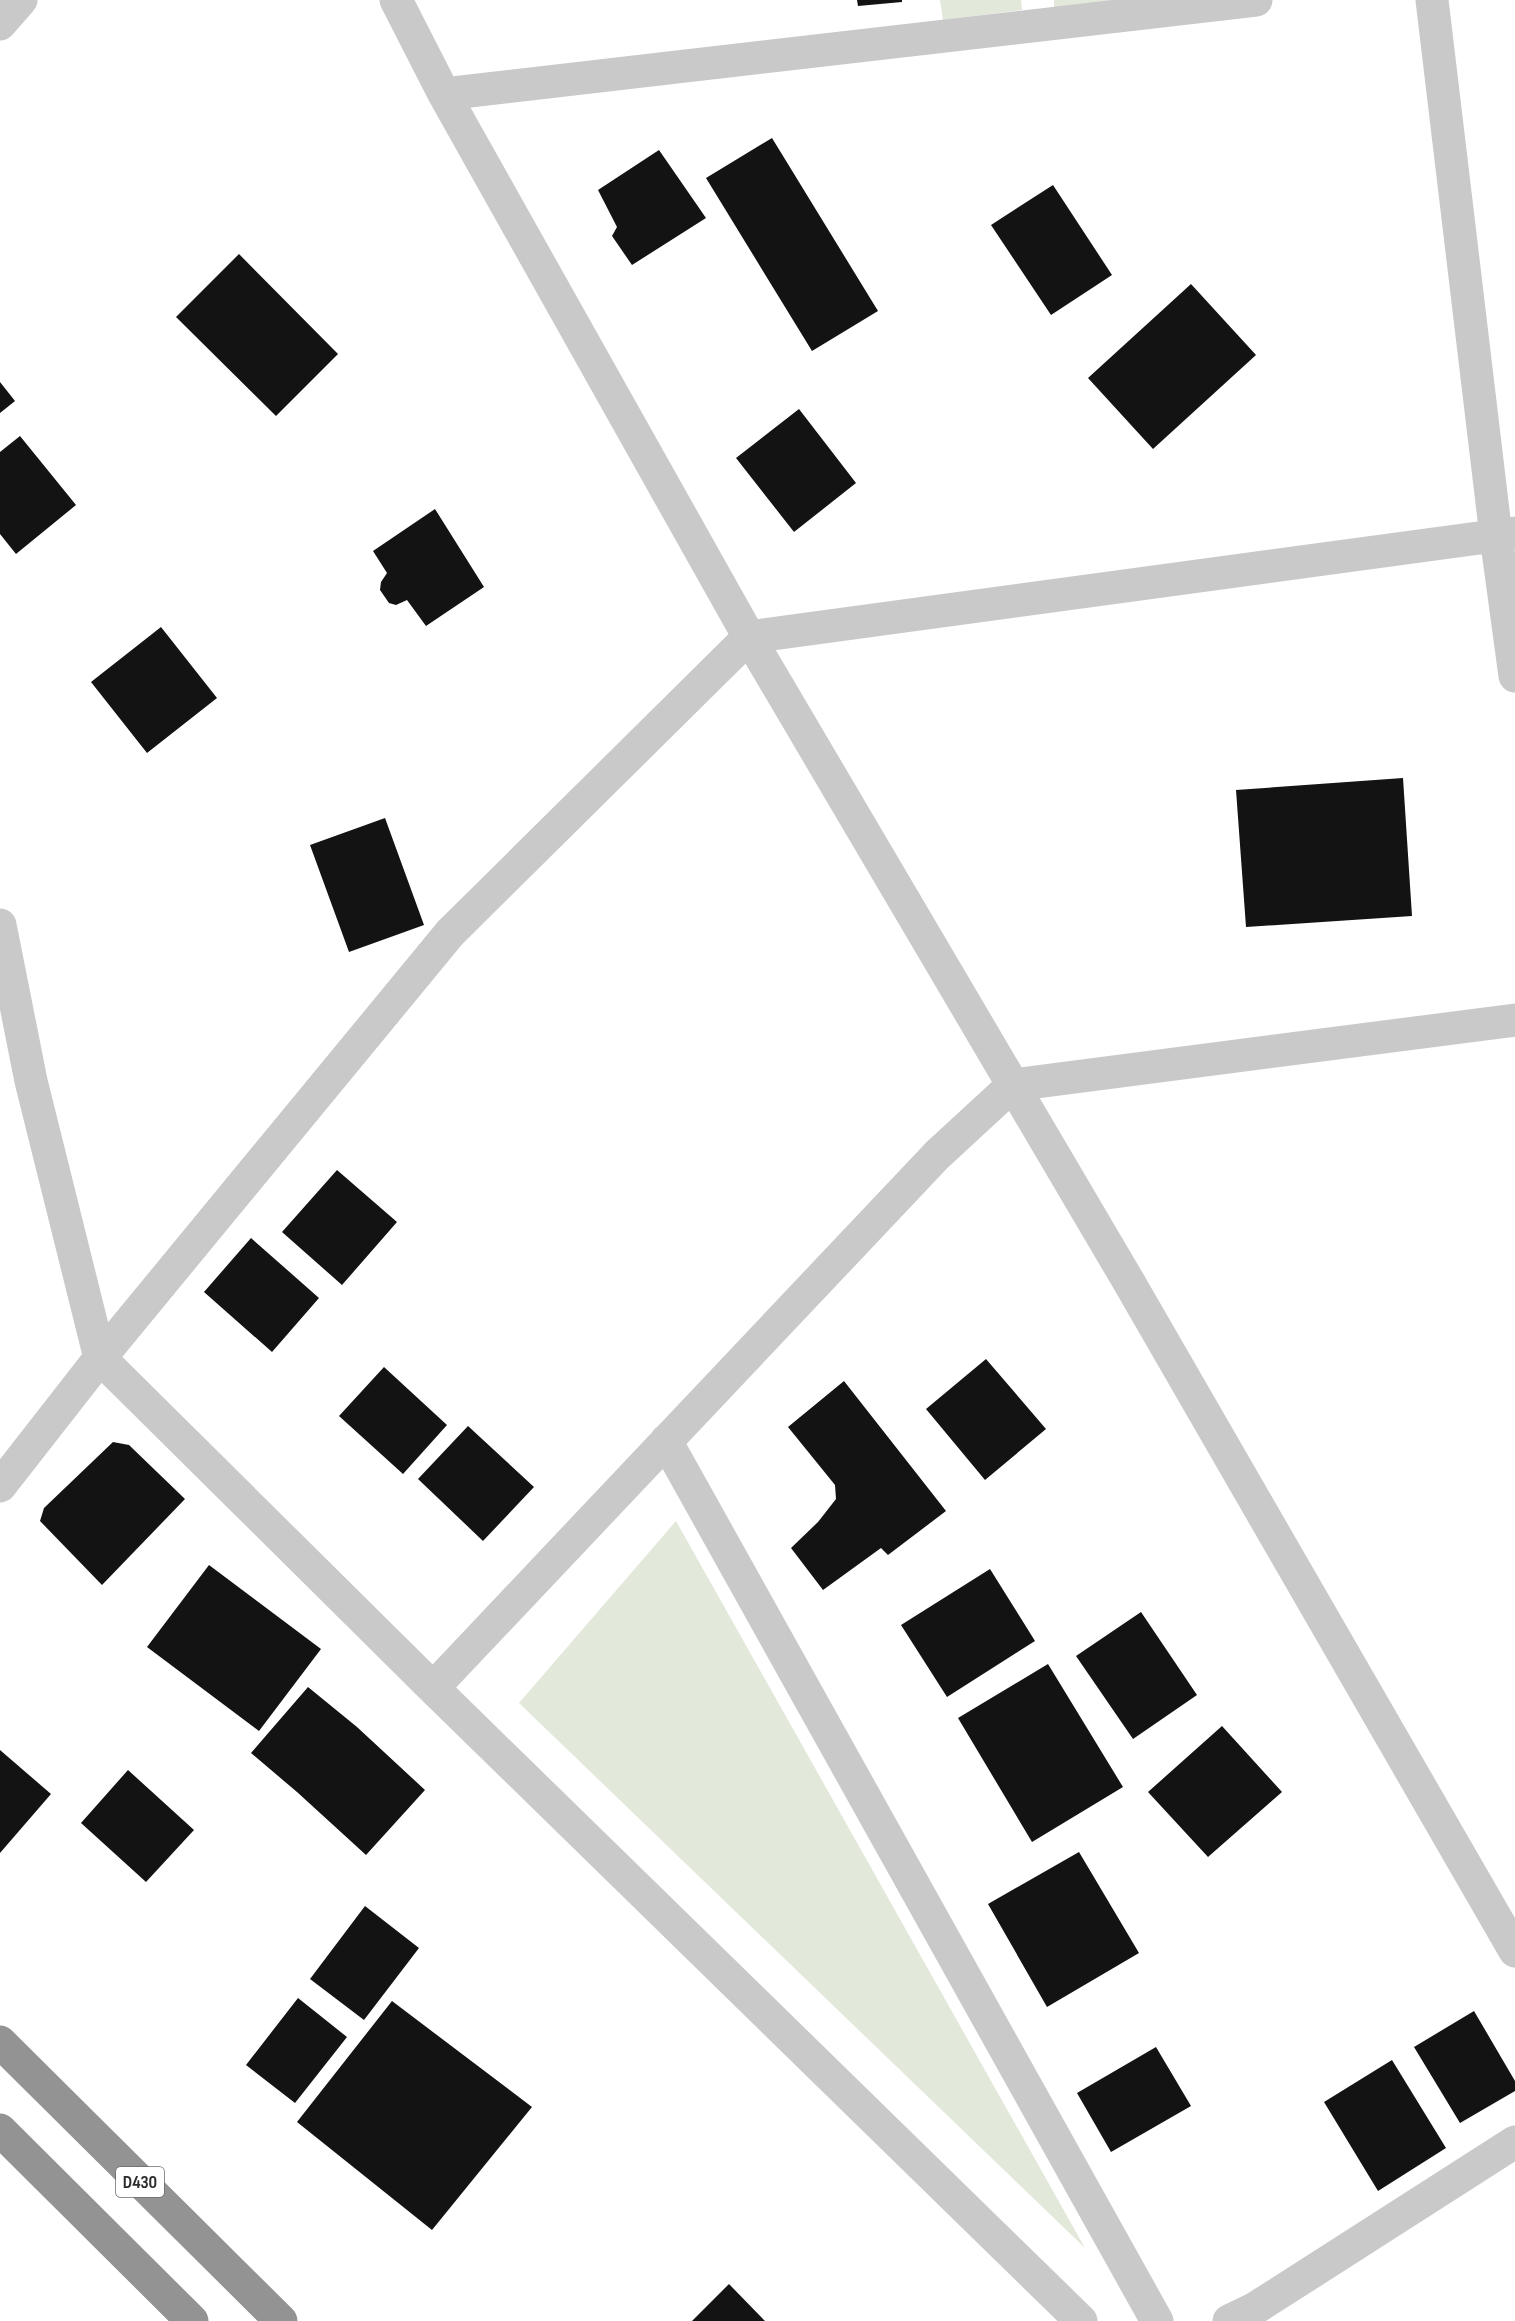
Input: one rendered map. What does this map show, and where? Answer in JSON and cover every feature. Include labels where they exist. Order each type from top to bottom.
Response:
[{"type":"highway","name":"D430","points":[[0,2042],[281,2321]]},
{"type":"highway","points":[[0,2130],[192,2321]]},
{"type":"street","points":[[0,24],[21,0]]},
{"type":"street","points":[[396,0],[444,94],[750,637],[1013,1085],[1515,1951]]},
{"type":"street","points":[[444,94],[1256,0]]},
{"type":"street","points":[[1432,0],[1506,535],[1515,676]]},
{"type":"street","points":[[0,1486],[100,1358],[450,933],[750,637],[1506,535]]},
{"type":"street","points":[[0,925],[31,1081],[100,1358],[433,1688],[1081,2321]]},
{"type":"street","points":[[433,1688],[937,1155],[1013,1085],[1515,1020]]},
{"type":"street","points":[[666,1441],[1157,2321]]},
{"type":"street","points":[[1229,2321],[1254,2309],[1515,2142]]},
{"type":"shaded area","points":[[940,0],[1021,0],[1022,10],[943,20]]},
{"type":"shaded area","points":[[1054,0],[1135,0],[1054,8]]},
{"type":"shaded area","points":[[676,1521],[1085,2248],[519,1703]]},
{"type":"building","points":[[857,0],[902,0],[902,2],[858,6]]},
{"type":"building","points":[[772,138],[878,311],[812,351],[706,178]]},
{"type":"building","points":[[659,150],[706,218],[632,265],[612,236],[617,227],[598,190]]},
{"type":"building","points":[[1053,185],[1112,275],[1051,315],[991,225]]},
{"type":"building","points":[[239,254],[338,354],[276,416],[176,317]]},
{"type":"building","points":[[1191,284],[1256,355],[1153,449],[1088,378]]},
{"type":"building","points":[[0,382],[15,401],[0,413]]},
{"type":"building","points":[[799,409],[856,483],[794,532],[736,458]]},
{"type":"building","points":[[20,436],[76,505],[16,554],[0,534],[0,452]]},
{"type":"building","points":[[435,509],[484,587],[426,626],[407,600],[396,605],[389,603],[380,590],[381,582],[387,573],[373,551]]},
{"type":"building","points":[[161,627],[217,698],[147,753],[91,682]]},
{"type":"building","points":[[1403,778],[1412,916],[1246,927],[1236,790]]},
{"type":"building","points":[[385,818],[424,925],[349,952],[310,845]]},
{"type":"building","points":[[337,1170],[397,1222],[342,1285],[282,1232]]},
{"type":"building","points":[[251,1238],[319,1298],[272,1352],[204,1292]]},
{"type":"building","points":[[986,1359],[1046,1429],[985,1480],[926,1409]]},
{"type":"building","points":[[384,1367],[447,1425],[403,1474],[339,1416]]},
{"type":"building","points":[[844,1381],[946,1511],[888,1555],[881,1548],[823,1590],[791,1548],[818,1522],[836,1499],[835,1485],[788,1427]]},
{"type":"building","points":[[468,1426],[534,1487],[483,1541],[418,1479]]},
{"type":"building","points":[[113,1442],[129,1445],[185,1499],[102,1585],[40,1521],[44,1508]]},
{"type":"building","points":[[209,1565],[321,1649],[259,1731],[147,1647]]},
{"type":"building","points":[[990,1569],[1035,1641],[947,1697],[901,1625]]},
{"type":"building","points":[[1141,1612],[1197,1695],[1133,1739],[1076,1656]]},
{"type":"building","points":[[1048,1664],[1123,1787],[1032,1842],[958,1718]]},
{"type":"building","points":[[308,1687],[357,1727],[425,1790],[366,1855],[251,1753]]},
{"type":"building","points":[[1222,1726],[1282,1792],[1208,1857],[1148,1792]]},
{"type":"building","points":[[0,1750],[51,1794],[0,1853]]},
{"type":"building","points":[[128,1770],[194,1830],[146,1882],[81,1823]]},
{"type":"building","points":[[1079,1852],[1139,1953],[1047,2007],[988,1904]]},
{"type":"building","points":[[365,1906],[419,1948],[364,2020],[310,1979]]},
{"type":"building","points":[[298,1998],[347,2037],[295,2103],[246,2065]]},
{"type":"building","points":[[392,2001],[532,2107],[432,2230],[297,2122]]},
{"type":"building","points":[[1474,2011],[1515,2081],[1515,2091],[1460,2123],[1414,2047]]},
{"type":"building","points":[[1156,2047],[1191,2106],[1111,2152],[1077,2093]]},
{"type":"building","points":[[1392,2060],[1446,2148],[1378,2191],[1324,2102]]},
{"type":"building","points":[[729,2284],[765,2321],[692,2321]]}]
